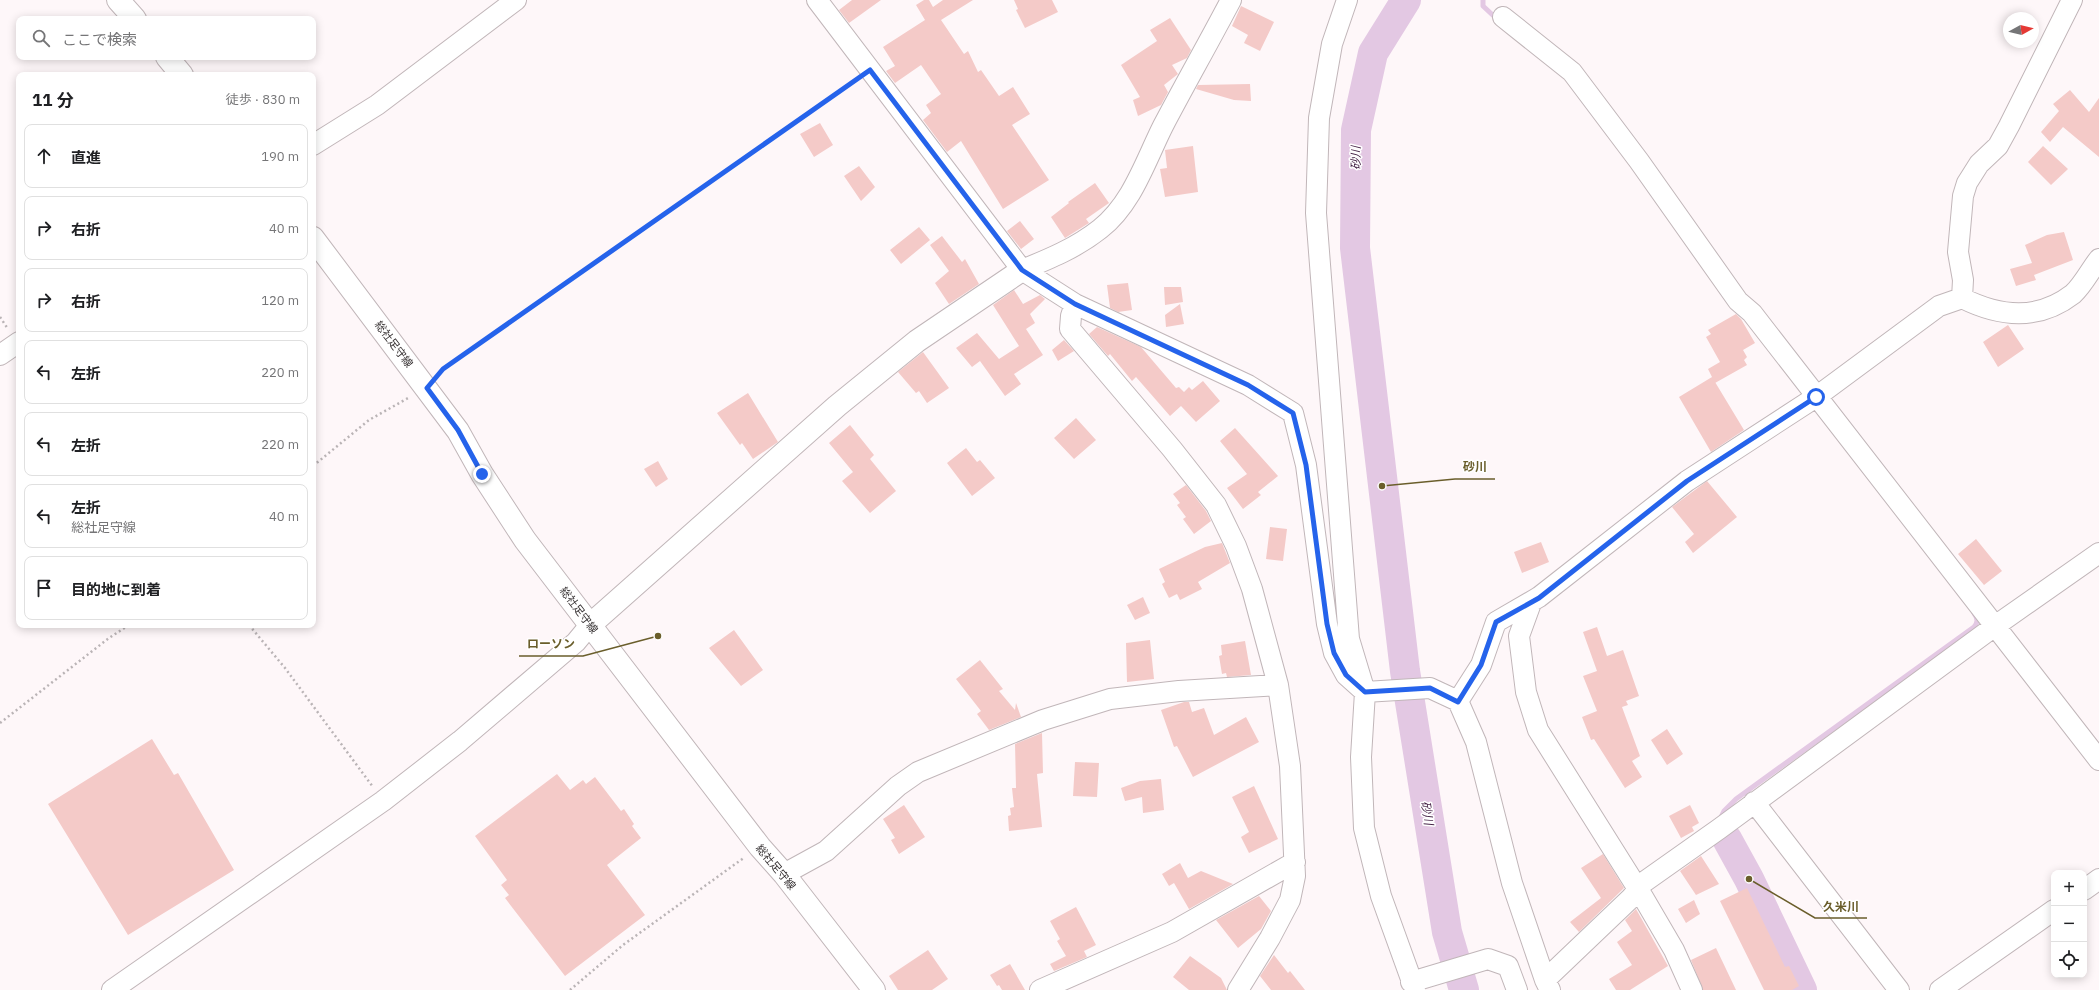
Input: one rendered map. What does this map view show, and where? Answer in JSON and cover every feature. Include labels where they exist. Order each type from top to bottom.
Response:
[{"type":"main road","points":[[118,0],[131,16]]},
{"type":"main road","points":[[170,60],[180,72]]},
{"type":"main road","name":"総社足守線","points":[[316,242],[458,430],[482,474],[525,540],[760,847],[784,874],[874,990]]},
{"type":"main road","points":[[590,625],[837,406],[917,341],[1022,270]]},
{"type":"street","points":[[316,142],[377,105],[516,0]]},
{"type":"street","points":[[817,0],[1022,270],[1075,304],[1248,385],[1293,413],[1306,465],[1327,624],[1334,653],[1346,675],[1372,692],[1430,688],[1458,702],[1476,742],[1512,884],[1548,985],[1644,882],[1722,827],[1995,626],[2099,553]]},
{"type":"street","points":[[1022,270],[1062,253],[1100,229],[1117,212],[1134,188],[1164,126],[1231,0]]},
{"type":"street","points":[[1347,0],[1332,44],[1319,118],[1316,214],[1349,639],[1372,692],[1361,757],[1364,828],[1381,896],[1413,986],[1488,960],[1508,966]]},
{"type":"street","points":[[1962,298],[1963,280],[1958,252],[1960,213],[1967,183],[1979,164],[1998,146],[2072,0]]},
{"type":"street","points":[[1503,17],[1572,72],[1639,161],[1738,301],[1752,313],[1813,400],[1995,626],[2099,760]]},
{"type":"street","points":[[1458,702],[1481,665],[1496,622],[1531,603],[1687,481],[1813,400],[1939,306],[1962,298],[1976,305],[2008,314],[2028,314],[2046,309],[2074,293],[2099,259]]},
{"type":"street","points":[[1075,304],[1071,316],[1070,329],[1172,449],[1216,505],[1236,546],[1252,589],[1278,685],[1290,766],[1295,876],[1290,900],[1270,938],[1238,990]]},
{"type":"street","points":[[0,355],[16,344]]},
{"type":"street","points":[[1531,603],[1519,636],[1526,692],[1538,730],[1638,889],[1674,950],[1692,990]]},
{"type":"street","points":[[112,990],[382,801],[460,741],[576,642],[590,625]]},
{"type":"street","points":[[784,874],[826,851],[898,786],[918,772],[1043,720],[1110,699],[1179,691],[1278,685]]},
{"type":"street","points":[[1754,802],[1899,990]]},
{"type":"street","points":[[1040,990],[1172,932],[1295,862]]},
{"type":"street","points":[[2087,888],[2099,879]]},
{"type":"street","points":[[1940,990],[2051,912]]},
{"type":"street","points":[[1508,966],[1514,990]]},
{"type":"street","points":[[1508,966],[1517,990]]},
{"type":"path","points":[[316,464],[369,420],[427,388],[443,369],[870,70]]},
{"type":"path","points":[[0,723],[109,638],[124,628]]},
{"type":"path","points":[[252,628],[286,668],[382,801]]},
{"type":"path","points":[[570,990],[623,945],[760,847]]},
{"type":"building","points":[[852,0],[881,0],[849,23],[839,10]]},
{"type":"building","points":[[924,0],[929,0],[933,7],[943,0],[973,0],[941,20],[964,54],[968,51],[978,72],[981,70],[999,96],[1013,87],[1030,114],[1012,125],[1049,180],[1003,209],[961,141],[947,152],[923,120],[931,113],[926,105],[941,94],[921,65],[895,83],[886,71],[895,66],[883,47],[925,20],[916,5]]},
{"type":"building","points":[[1014,0],[1052,0],[1058,12],[1025,28],[1016,10],[1018,9]]},
{"type":"building","points":[[1241,6],[1274,22],[1260,51],[1244,43],[1248,35],[1232,26]]},
{"type":"building","points":[[1170,18],[1191,50],[1187,58],[1172,65],[1178,74],[1164,85],[1168,92],[1161,105],[1138,116],[1133,100],[1140,97],[1121,65],[1157,41],[1150,30]]},
{"type":"building","points":[[1250,84],[1251,101],[1234,100],[1196,89],[1198,85]]},
{"type":"building","points":[[2070,90],[2089,112],[2099,98],[2099,157],[2063,127],[2050,142],[2041,132],[2059,111],[2053,104]]},
{"type":"building","points":[[820,123],[833,145],[814,157],[800,134]]},
{"type":"building","points":[[1193,146],[1198,192],[1165,197],[1160,169],[1167,168],[1165,150]]},
{"type":"building","points":[[2043,146],[2068,169],[2051,185],[2028,162]]},
{"type":"building","points":[[859,166],[875,187],[861,201],[844,176]]},
{"type":"building","points":[[1095,183],[1109,203],[1086,219],[1089,223],[1065,238],[1051,217],[1069,203],[1068,202]]},
{"type":"building","points":[[1020,221],[1034,239],[1021,249],[1007,231]]},
{"type":"building","points":[[919,227],[930,240],[901,264],[890,250]]},
{"type":"building","points":[[2064,232],[2073,260],[2034,275],[2036,280],[2016,286],[2010,269],[2032,263],[2025,245],[2047,235]]},
{"type":"building","points":[[942,236],[962,262],[965,259],[979,284],[949,304],[935,283],[949,271],[930,245]]},
{"type":"building","points":[[1128,283],[1132,310],[1118,312],[1110,308],[1107,285]]},
{"type":"building","points":[[1164,287],[1181,287],[1183,302],[1165,305]]},
{"type":"building","points":[[1014,290],[1023,304],[1040,295],[1045,299],[1030,314],[1035,323],[1026,329],[1043,355],[1014,374],[1021,384],[1005,396],[980,361],[972,367],[956,348],[977,333],[999,359],[1019,346],[993,305]]},
{"type":"building","points":[[1180,304],[1184,324],[1166,327],[1165,315]]},
{"type":"building","points":[[1736,314],[1741,319],[1755,343],[1743,350],[1747,357],[1744,360],[1747,365],[1715,383],[1708,369],[1720,362],[1706,337],[1711,334],[1708,330]]},
{"type":"building","points":[[2008,325],[2024,349],[1998,367],[1983,342]]},
{"type":"building","points":[[1097,327],[1141,347],[1176,388],[1179,387],[1184,392],[1189,387],[1192,390],[1203,381],[1220,401],[1196,422],[1181,406],[1170,416],[1136,377],[1132,381],[1110,354],[1108,356],[1089,334]]},
{"type":"building","points":[[1064,340],[1074,351],[1058,361],[1052,350]]},
{"type":"building","points":[[923,352],[949,388],[927,403],[919,391],[916,393],[898,372]]},
{"type":"building","points":[[1712,377],[1744,430],[1711,452],[1679,397]]},
{"type":"building","points":[[748,393],[778,442],[753,459],[742,443],[740,445],[717,413]]},
{"type":"building","points":[[1076,418],[1096,440],[1074,459],[1054,438]]},
{"type":"building","points":[[850,425],[874,455],[870,459],[896,491],[870,513],[842,481],[853,472],[829,443]]},
{"type":"building","points":[[1235,428],[1278,476],[1258,492],[1261,495],[1243,509],[1227,488],[1247,474],[1220,441]]},
{"type":"building","points":[[966,448],[977,462],[980,460],[995,478],[972,496],[947,463]]},
{"type":"building","points":[[658,461],[668,479],[656,487],[644,469]]},
{"type":"building","points":[[1707,481],[1737,517],[1693,553],[1685,542],[1694,534],[1672,507]]},
{"type":"building","points":[[1186,485],[1206,511],[1211,521],[1194,534],[1183,519],[1186,517],[1177,505],[1180,503],[1173,494]]},
{"type":"building","points":[[1270,527],[1287,529],[1283,561],[1266,559]]},
{"type":"building","points":[[1976,539],[2002,571],[1984,585],[1958,554]]},
{"type":"building","points":[[1541,542],[1549,562],[1522,573],[1514,552]]},
{"type":"building","points":[[1222,543],[1230,563],[1198,582],[1202,589],[1180,600],[1177,594],[1169,598],[1162,584],[1165,582],[1159,569],[1205,547]]},
{"type":"building","points":[[1143,597],[1150,613],[1135,620],[1127,605]]},
{"type":"building","points":[[1597,627],[1607,656],[1623,650],[1639,696],[1626,701],[1628,705],[1622,707],[1640,756],[1632,761],[1642,777],[1625,788],[1594,739],[1591,740],[1582,717],[1597,711],[1583,676],[1597,671],[1583,632]]},
{"type":"building","points":[[734,630],[763,670],[741,686],[709,648]]},
{"type":"building","points":[[1150,640],[1154,679],[1127,682],[1126,643]]},
{"type":"building","points":[[1245,641],[1251,675],[1227,677],[1226,673],[1222,674],[1219,656],[1222,655],[1221,645]]},
{"type":"building","points":[[980,660],[1003,689],[999,691],[1015,710],[1016,703],[1021,717],[989,730],[977,714],[981,711],[956,679]]},
{"type":"building","points":[[1184,702],[1189,702],[1192,712],[1204,708],[1214,735],[1246,717],[1259,742],[1193,777],[1177,746],[1174,747],[1161,710]]},
{"type":"building","points":[[1667,729],[1683,754],[1667,765],[1651,740]]},
{"type":"building","points":[[1042,733],[1043,773],[1037,774],[1042,827],[1009,831],[1008,816],[1011,815],[1010,808],[1014,807],[1012,788],[1016,788],[1015,744]]},
{"type":"building","points":[[152,739],[174,775],[178,773],[234,870],[128,935],[48,804]]},
{"type":"building","points":[[1075,762],[1099,763],[1097,797],[1073,796]]},
{"type":"building","points":[[557,774],[570,790],[583,780],[586,784],[595,777],[621,811],[624,809],[634,824],[632,826],[641,838],[607,865],[645,915],[565,976],[505,898],[509,895],[501,885],[507,880],[475,836]]},
{"type":"building","points":[[1161,779],[1164,810],[1143,813],[1142,797],[1125,801],[1121,788],[1140,781]]},
{"type":"building","points":[[1254,786],[1278,839],[1249,853],[1241,837],[1249,832],[1232,797]]},
{"type":"building","points":[[904,805],[925,837],[899,854],[891,840],[895,838],[883,819]]},
{"type":"building","points":[[1690,805],[1699,823],[1692,827],[1694,831],[1681,838],[1669,816]]},
{"type":"building","points":[[1603,854],[1624,888],[1579,932],[1570,922],[1601,898],[1581,868]]},
{"type":"building","points":[[1701,856],[1719,884],[1696,895],[1680,871]]},
{"type":"building","points":[[1180,863],[1188,878],[1201,871],[1233,884],[1189,909],[1174,883],[1169,886],[1162,874]]},
{"type":"building","points":[[1747,888],[1785,967],[1789,966],[1799,986],[1792,990],[1764,990],[1720,901]]},
{"type":"building","points":[[1259,896],[1271,911],[1261,929],[1238,948],[1216,920]]},
{"type":"building","points":[[1694,900],[1700,914],[1686,923],[1678,909]]},
{"type":"building","points":[[1076,907],[1096,945],[1084,951],[1087,957],[1054,971],[1050,964],[1066,956],[1057,941],[1060,939],[1050,921]]},
{"type":"building","points":[[1636,909],[1668,966],[1630,990],[1616,990],[1609,979],[1632,965],[1617,942],[1632,931],[1625,920]]},
{"type":"building","points":[[1716,948],[1736,990],[1703,990],[1691,960]]},
{"type":"building","points":[[928,950],[948,979],[932,990],[898,990],[889,976]]},
{"type":"building","points":[[1274,955],[1288,973],[1290,971],[1305,990],[1271,990],[1260,976]]},
{"type":"building","points":[[1190,956],[1221,978],[1227,990],[1189,990],[1173,977]]},
{"type":"building","points":[[1010,964],[1025,990],[1002,990],[999,985],[997,986],[990,975]]},
{"type":"waterway","name":"砂川","points":[[1406,0],[1373,53],[1356,130],[1355,248],[1405,671],[1447,932],[1464,990]]},
{"type":"waterway","points":[[1483,0],[1483,6],[1498,20]]},
{"type":"waterway","points":[[1719,821],[1724,811],[1736,799],[1974,627],[1977,620],[1974,613]]},
{"type":"waterway","points":[[1723,830],[1727,839]]},
{"type":"waterway","points":[[1727,839],[1749,879],[1802,990]]},
{"type":"place","name":"砂川","points":[[1382,486]]},
{"type":"place","name":"ローソン","points":[[658,636]]},
{"type":"place","name":"久米川","points":[[1749,879]]},
{"type":"route","points":[[482,474],[458,430],[427,388],[443,369],[870,70],[1022,270],[1075,304],[1248,385],[1293,413],[1306,465],[1327,624],[1334,653],[1346,675],[1365,692],[1430,688],[1458,702],[1481,665],[1496,622],[1539,598],[1687,481],[1816,397]]}]
